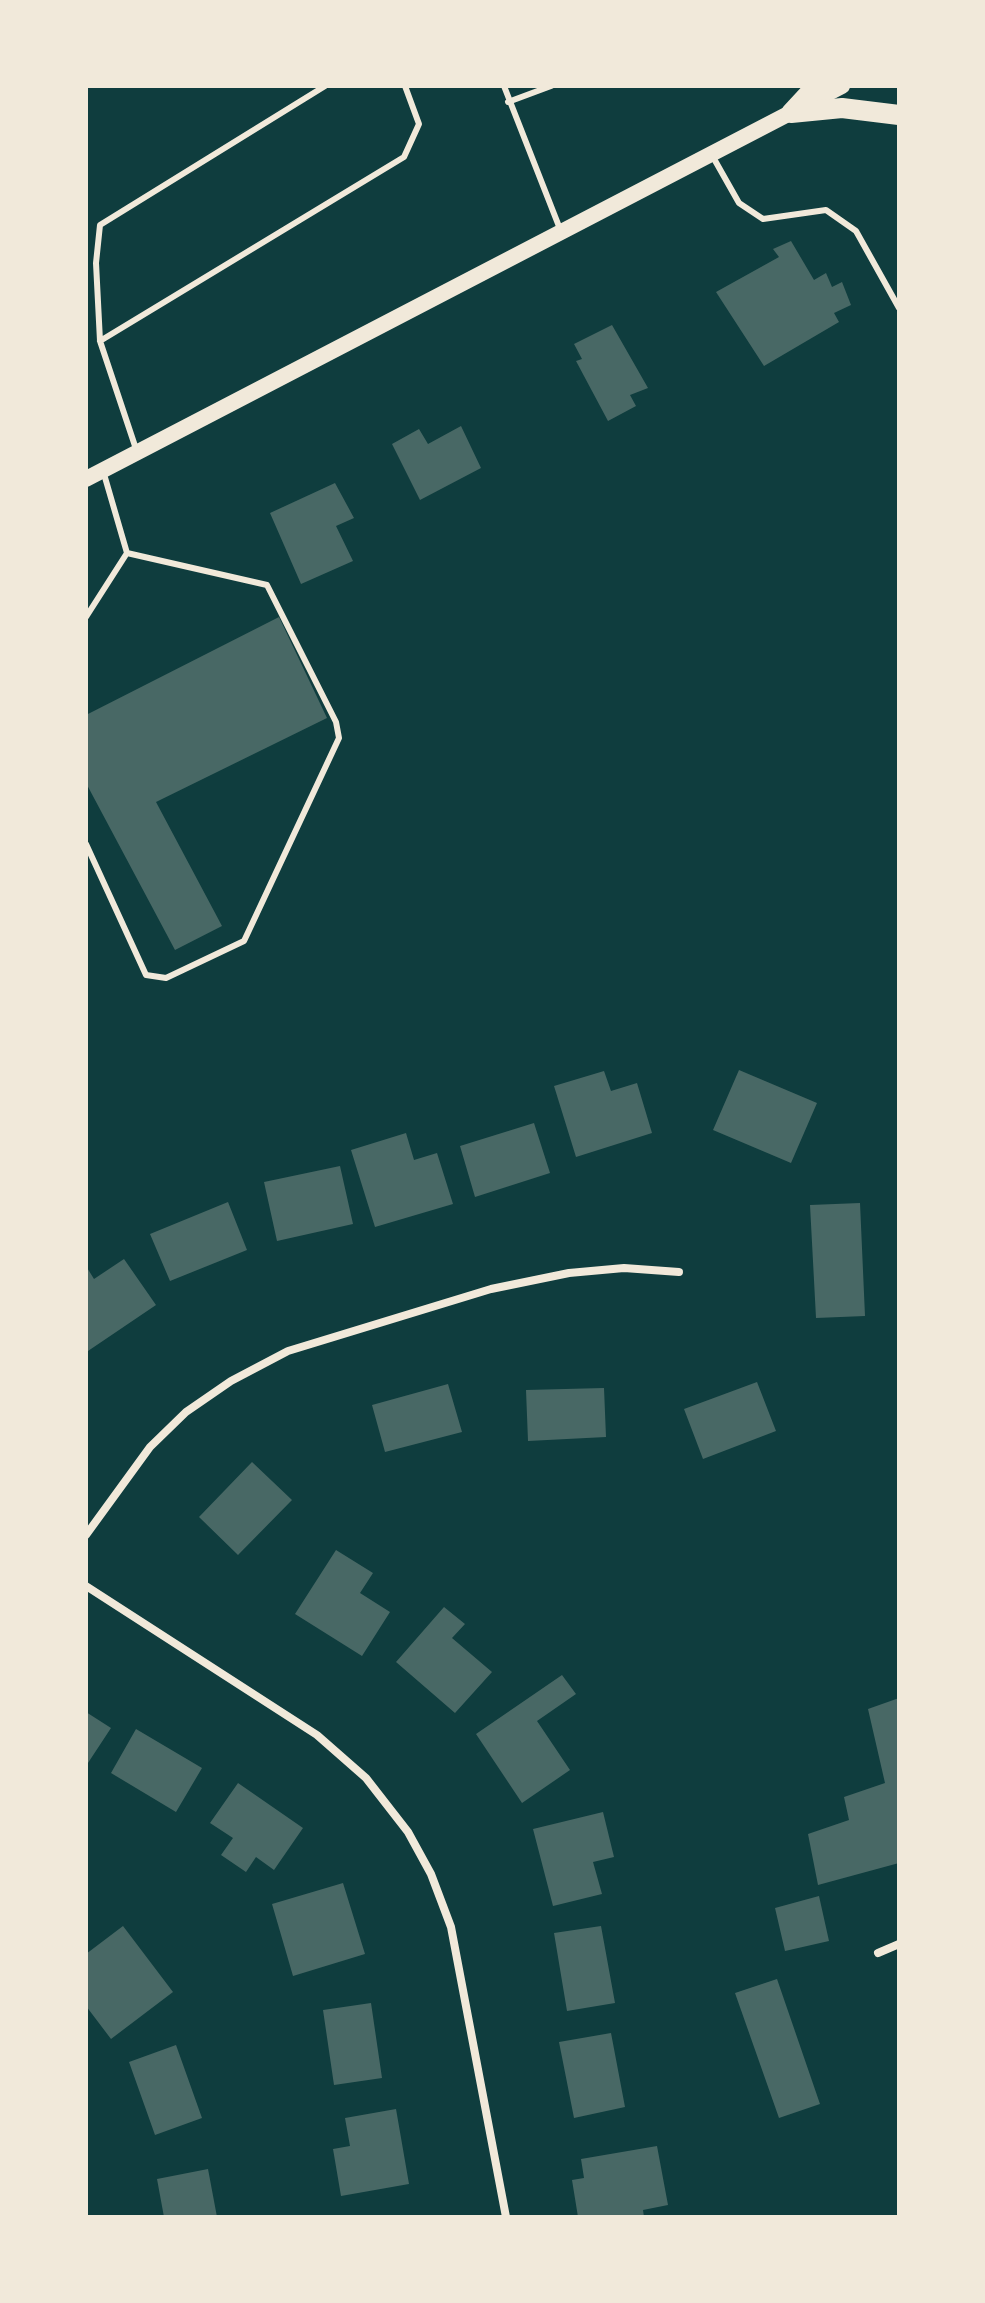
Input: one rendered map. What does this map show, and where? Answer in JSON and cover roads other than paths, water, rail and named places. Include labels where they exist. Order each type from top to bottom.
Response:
[{"type":"main road","points":[[791,113],[816,86]]},
{"type":"main road","points":[[86,479],[842,86]]},
{"type":"main road","points":[[791,113],[842,108],[899,115]]},
{"type":"street","points":[[86,1535],[150,1447],[186,1412],[231,1381],[288,1351],[491,1289],[569,1273],[624,1268],[679,1272]]},
{"type":"street","points":[[86,1586],[317,1735],[366,1778],[408,1832],[431,1874],[451,1927],[489,2114],[506,2217]]},
{"type":"street","points":[[878,1953],[899,1944]]},
{"type":"lane","points":[[137,452],[100,341],[96,263],[100,225],[325,86]]},
{"type":"lane","points":[[100,341],[404,157],[419,124],[405,86]]},
{"type":"lane","points":[[504,86],[561,232]]},
{"type":"lane","points":[[508,102],[551,86]]},
{"type":"lane","points":[[711,154],[739,203],[763,219],[826,210],[856,231],[899,308]]},
{"type":"lane","points":[[86,617],[127,553],[103,470]]},
{"type":"lane","points":[[86,844],[146,975],[166,978],[244,941],[339,738],[336,722],[267,585],[127,553]]}]
